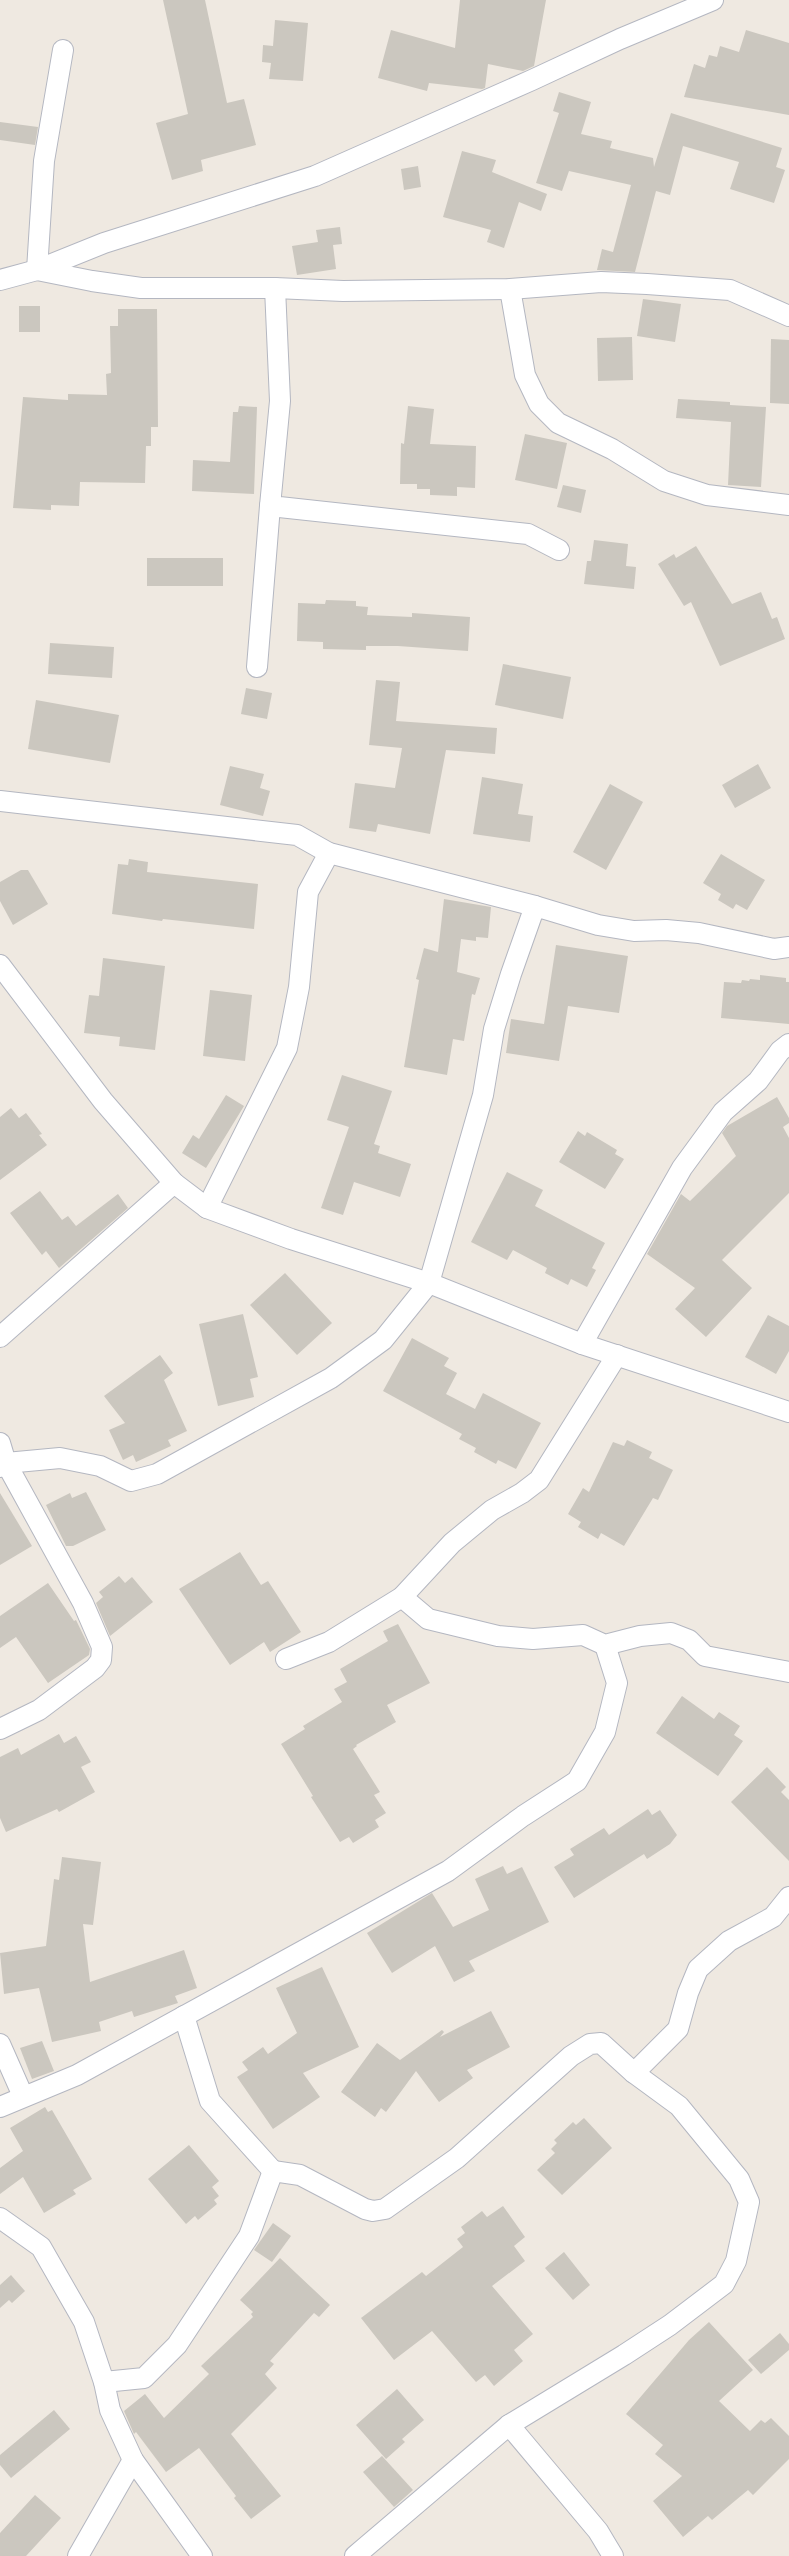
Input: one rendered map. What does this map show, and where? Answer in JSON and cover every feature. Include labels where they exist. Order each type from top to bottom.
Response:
[{"type":"street","points":[[0,280],[37,270],[104,243],[315,176],[620,39],[712,0]]},
{"type":"street","points":[[37,270],[42,216],[44,161],[63,50]]},
{"type":"street","points":[[37,270],[92,282],[141,288],[275,288],[343,291],[510,288],[601,282],[730,290],[789,316]]},
{"type":"street","points":[[257,667],[280,402],[275,288]]},
{"type":"street","points":[[510,288],[526,375],[538,404],[558,423],[612,449],[664,481],[707,495],[789,505]]},
{"type":"street","points":[[270,506],[528,534],[559,550]]},
{"type":"street","points":[[0,801],[297,835],[330,853],[535,906],[598,925],[634,931],[666,930],[699,933],[774,949],[789,947]]},
{"type":"street","points":[[207,1208],[287,1048],[300,987],[308,892],[330,853]]},
{"type":"street","points":[[3,1465],[60,1458],[100,1466],[131,1481],[157,1474],[338,1372],[383,1340],[429,1284],[484,1095],[494,1029],[535,906]]},
{"type":"street","points":[[0,965],[103,1101],[174,1183],[207,1208],[291,1239],[429,1284],[582,1344],[789,1412]]},
{"type":"street","points":[[582,1344],[682,1168],[723,1112],[758,1081],[780,1051],[789,1044]]},
{"type":"street","points":[[0,1337],[174,1183]]},
{"type":"street","points":[[286,1659],[329,1642],[402,1597],[452,1543],[492,1510],[522,1493],[538,1480],[617,1356]]},
{"type":"street","points":[[0,1442],[3,1465],[83,1604],[102,1647],[101,1660],[95,1668],[39,1710],[0,1729]]},
{"type":"street","points":[[402,1597],[428,1619],[498,1636],[533,1640],[583,1635],[605,1645],[640,1636],[671,1634],[689,1640],[705,1656],[789,1672]]},
{"type":"street","points":[[0,2107],[77,2075],[448,1870],[523,1816],[577,1781],[605,1732],[617,1683],[605,1645]]},
{"type":"street","points":[[634,2073],[678,2029],[688,1993],[698,1969],[729,1941],[773,1917],[789,1897]]},
{"type":"street","points":[[184,2016],[210,2101],[273,2171],[300,2175],[373,2211],[385,2209],[457,2158],[571,2056],[590,2044],[601,2043],[634,2073],[679,2106],[739,2179],[749,2202],[736,2261],[724,2284],[670,2325],[509,2425],[355,2556]]},
{"type":"street","points":[[0,2044],[23,2096]]},
{"type":"street","points":[[104,2382],[144,2378],[176,2345],[249,2236],[273,2171]]},
{"type":"street","points":[[0,2218],[41,2247],[84,2322],[104,2382],[110,2410],[134,2460],[202,2556]]},
{"type":"street","points":[[509,2425],[598,2531],[614,2556]]},
{"type":"street","points":[[78,2556],[134,2460]]},
{"type":"building","points":[[163,0],[205,0],[227,103],[244,99],[256,145],[201,160],[203,171],[172,180],[156,123],[188,114]]},
{"type":"building","points":[[460,0],[546,0],[534,66],[523,71],[488,64],[485,88],[482,89],[429,83],[427,91],[378,78],[391,30],[455,48]]},
{"type":"building","points":[[275,20],[308,23],[303,81],[269,79],[271,63],[262,62],[263,45],[273,46]]},
{"type":"building","points":[[746,30],[789,43],[789,115],[684,97],[694,64],[705,68],[709,55],[717,57],[720,46],[739,52]]},
{"type":"building","points":[[559,92],[591,102],[581,134],[612,141],[610,148],[653,158],[654,167],[671,113],[782,148],[776,167],[785,170],[774,203],[730,189],[739,162],[683,146],[670,195],[656,191],[635,272],[597,270],[602,249],[613,252],[631,185],[569,171],[562,191],[536,183],[559,113],[553,111]]},
{"type":"building","points":[[0,122],[38,127],[35,145],[0,140]]},
{"type":"building","points":[[462,151],[496,160],[492,172],[547,194],[541,211],[519,202],[504,248],[487,242],[491,230],[443,217]]},
{"type":"building","points":[[418,166],[421,187],[404,190],[401,169]]},
{"type":"building","points":[[340,227],[342,244],[333,245],[336,269],[297,275],[292,246],[318,242],[316,230]]},
{"type":"building","points":[[643,299],[681,304],[675,342],[637,336]]},
{"type":"building","points":[[19,306],[40,306],[40,332],[19,332]]},
{"type":"building","points":[[118,309],[157,309],[158,427],[151,427],[151,446],[146,446],[145,483],[80,482],[79,506],[51,505],[51,510],[13,508],[23,397],[68,400],[68,394],[107,395],[106,374],[111,373],[110,326],[118,326]]},
{"type":"building","points":[[632,337],[633,380],[598,381],[597,338]]},
{"type":"building","points":[[771,339],[789,340],[789,404],[770,403]]},
{"type":"building","points":[[678,399],[730,402],[730,405],[766,407],[761,487],[728,485],[731,422],[676,418]]},
{"type":"building","points":[[239,406],[257,407],[254,494],[192,491],[193,460],[230,462],[233,412],[238,412]]},
{"type":"building","points":[[408,406],[434,409],[430,444],[476,446],[475,488],[457,487],[457,496],[430,495],[430,489],[417,489],[417,484],[400,484],[401,443],[404,444]]},
{"type":"building","points":[[525,434],[567,443],[557,489],[515,480]]},
{"type":"building","points":[[563,485],[586,490],[581,513],[557,507]]},
{"type":"building","points":[[594,540],[628,544],[626,566],[636,567],[634,589],[584,584],[587,561],[591,561]]},
{"type":"building","points":[[696,546],[732,604],[761,592],[772,619],[777,617],[785,639],[720,666],[691,602],[684,606],[658,564],[674,554],[676,558]]},
{"type":"building","points":[[147,558],[223,558],[223,586],[147,586]]},
{"type":"building","points":[[326,600],[356,601],[356,606],[368,607],[367,615],[412,617],[412,613],[470,617],[468,651],[398,646],[366,646],[366,650],[323,649],[323,642],[297,641],[298,603],[325,604]]},
{"type":"building","points":[[50,643],[114,647],[112,678],[48,674]]},
{"type":"building","points":[[503,664],[571,677],[563,719],[495,705]]},
{"type":"building","points":[[376,680],[400,682],[396,721],[497,728],[495,754],[446,750],[430,834],[378,824],[376,832],[349,828],[355,783],[395,788],[402,748],[369,745]]},
{"type":"building","points":[[246,688],[272,693],[267,719],[241,714]]},
{"type":"building","points":[[36,700],[119,715],[110,763],[28,749]]},
{"type":"building","points":[[758,764],[771,788],[735,808],[722,785]]},
{"type":"building","points":[[230,766],[264,774],[260,788],[270,791],[263,816],[220,805]]},
{"type":"building","points":[[482,777],[523,784],[518,814],[533,816],[530,842],[473,834]]},
{"type":"building","points":[[610,784],[643,802],[606,870],[573,852]]},
{"type":"building","points":[[721,854],[765,880],[747,910],[736,904],[733,909],[718,900],[721,894],[703,883]]},
{"type":"building","points":[[129,859],[148,862],[147,872],[258,884],[254,929],[163,919],[162,921],[112,914],[118,864],[128,865]]},
{"type":"building","points":[[21,870],[28,870],[48,904],[13,925],[0,901],[0,882]]},
{"type":"building","points":[[444,899],[491,907],[488,938],[476,937],[476,941],[461,939],[457,972],[480,978],[475,995],[472,994],[464,1041],[453,1039],[447,1075],[404,1067],[419,980],[416,979],[424,948],[438,952]]},
{"type":"building","points":[[556,945],[628,956],[619,1013],[568,1006],[559,1061],[506,1053],[511,1019],[544,1024]]},
{"type":"building","points":[[103,958],[165,966],[155,1050],[119,1046],[120,1037],[84,1033],[89,995],[99,996]]},
{"type":"building","points":[[760,975],[786,978],[786,982],[789,982],[789,1024],[721,1018],[724,982],[741,983],[742,980],[760,980]]},
{"type":"building","points":[[210,990],[252,995],[245,1061],[203,1056]]},
{"type":"building","points":[[342,1075],[392,1091],[374,1144],[380,1146],[378,1153],[411,1164],[400,1197],[354,1182],[343,1215],[321,1208],[349,1127],[327,1120]]},
{"type":"building","points":[[226,1095],[244,1106],[206,1168],[182,1153],[193,1135],[199,1139]]},
{"type":"building","points":[[777,1097],[789,1118],[789,1123],[783,1127],[789,1138],[789,1193],[722,1260],[752,1288],[706,1337],[675,1309],[695,1288],[647,1254],[681,1194],[690,1201],[736,1156],[722,1133],[727,1126]]},
{"type":"building","points":[[11,1108],[19,1118],[26,1113],[42,1134],[39,1135],[47,1145],[0,1180],[0,1117]]},
{"type":"building","points":[[578,1131],[585,1136],[587,1132],[617,1150],[615,1154],[624,1159],[605,1189],[559,1162]]},
{"type":"building","points":[[507,1172],[543,1190],[535,1206],[605,1243],[592,1268],[596,1270],[587,1287],[571,1279],[568,1285],[545,1273],[547,1268],[513,1250],[507,1260],[471,1242]]},
{"type":"building","points":[[40,1191],[62,1220],[68,1216],[76,1226],[118,1194],[128,1208],[59,1268],[46,1251],[42,1255],[10,1213]]},
{"type":"building","points":[[285,1273],[332,1323],[297,1355],[250,1305]]},
{"type":"building","points":[[243,1314],[258,1377],[250,1379],[254,1397],[218,1406],[199,1324]]},
{"type":"building","points":[[768,1315],[789,1326],[789,1351],[776,1374],[745,1357]]},
{"type":"building","points":[[412,1338],[449,1358],[444,1366],[457,1373],[446,1394],[475,1409],[483,1393],[541,1423],[516,1469],[498,1460],[496,1464],[474,1452],[476,1448],[459,1439],[462,1434],[383,1391]]},
{"type":"building","points":[[160,1355],[173,1373],[164,1380],[187,1431],[168,1440],[171,1446],[136,1462],[133,1455],[123,1460],[109,1430],[125,1423],[104,1396]]},
{"type":"building","points":[[627,1440],[652,1452],[649,1458],[673,1470],[658,1500],[653,1498],[624,1546],[601,1533],[598,1539],[578,1527],[581,1522],[568,1514],[583,1488],[589,1492],[613,1442],[624,1446]]},
{"type":"building","points":[[86,1492],[106,1530],[73,1546],[66,1546],[46,1505],[70,1493],[72,1498]]},
{"type":"building","points":[[0,1493],[32,1546],[0,1565]]},
{"type":"building","points":[[240,1552],[261,1585],[268,1581],[301,1632],[270,1652],[264,1642],[230,1665],[179,1589]]},
{"type":"building","points":[[119,1576],[125,1583],[132,1577],[153,1602],[110,1636],[96,1603],[103,1597],[99,1592]]},
{"type":"building","points":[[48,1583],[74,1621],[76,1620],[90,1649],[89,1655],[48,1683],[16,1637],[0,1648],[0,1616]]},
{"type":"building","points":[[398,1624],[430,1683],[387,1705],[396,1722],[356,1745],[353,1749],[380,1792],[374,1795],[386,1813],[375,1820],[379,1827],[353,1843],[349,1837],[340,1842],[311,1797],[313,1796],[281,1744],[305,1729],[303,1726],[342,1702],[334,1689],[347,1682],[340,1669],[388,1641],[383,1631]]},
{"type":"building","points":[[682,1696],[714,1719],[719,1712],[740,1726],[734,1735],[743,1741],[718,1776],[656,1733]]},
{"type":"building","points":[[59,1734],[64,1743],[76,1736],[91,1762],[81,1767],[95,1792],[59,1812],[57,1809],[6,1832],[0,1818],[0,1757],[18,1748],[21,1755]]},
{"type":"building","points":[[767,1767],[786,1787],[781,1792],[789,1800],[789,1861],[731,1802]]},
{"type":"building","points":[[648,1809],[652,1815],[660,1810],[677,1835],[670,1844],[647,1859],[644,1854],[574,1898],[554,1867],[574,1855],[570,1849],[604,1828],[609,1835]]},
{"type":"building","points":[[62,1857],[101,1862],[93,1925],[83,1924],[90,1982],[184,1950],[197,1988],[175,1996],[178,2003],[134,2017],[132,2011],[99,2022],[101,2031],[52,2042],[39,1988],[4,1994],[0,1953],[46,1946],[54,1879],[59,1880]]},
{"type":"building","points":[[503,1866],[507,1874],[522,1867],[549,1922],[469,1961],[475,1971],[454,1982],[435,1946],[392,1973],[367,1933],[432,1893],[453,1927],[489,1910],[475,1879]]},
{"type":"building","points":[[322,1967],[359,2047],[303,2073],[320,2097],[273,2129],[237,2077],[248,2070],[242,2062],[263,2047],[268,2054],[297,2033],[276,1988]]},
{"type":"building","points":[[491,2011],[510,2047],[467,2070],[473,2078],[439,2102],[416,2071],[386,2112],[381,2108],[375,2117],[341,2092],[377,2043],[400,2060],[442,2030],[444,2032],[440,2037]]},
{"type":"building","points":[[42,2041],[54,2071],[32,2079],[20,2048]]},
{"type":"building","points":[[45,2107],[48,2112],[52,2110],[92,2179],[73,2190],[76,2194],[44,2213],[23,2177],[0,2194],[0,2168],[23,2151],[10,2128]]},
{"type":"building","points":[[584,2118],[612,2148],[562,2195],[537,2170],[555,2153],[551,2149],[557,2143],[554,2140],[573,2122],[576,2125]]},
{"type":"building","points":[[189,2145],[219,2181],[212,2187],[219,2196],[214,2200],[217,2204],[198,2220],[195,2216],[186,2224],[148,2179]]},
{"type":"building","points":[[503,2206],[525,2237],[514,2246],[525,2261],[492,2286],[533,2334],[514,2350],[523,2361],[494,2386],[485,2375],[476,2382],[432,2331],[394,2360],[361,2318],[422,2272],[426,2276],[463,2247],[457,2239],[465,2233],[461,2227],[482,2211],[487,2217]]},
{"type":"building","points":[[273,2223],[291,2236],[272,2262],[254,2250]]},
{"type":"building","points":[[564,2252],[590,2285],[573,2300],[545,2268]]},
{"type":"building","points":[[280,2258],[330,2305],[319,2317],[314,2313],[270,2361],[274,2364],[265,2374],[277,2388],[231,2434],[281,2496],[251,2519],[199,2448],[166,2472],[136,2432],[134,2434],[124,2411],[145,2394],[164,2418],[209,2374],[201,2366],[253,2317],[251,2314],[253,2312],[240,2300]]},
{"type":"building","points":[[11,2275],[25,2291],[12,2303],[9,2300],[0,2308],[0,2285]]},
{"type":"building","points":[[709,2322],[753,2370],[719,2401],[750,2431],[761,2420],[765,2423],[771,2418],[789,2436],[789,2459],[753,2495],[748,2490],[712,2520],[708,2516],[683,2537],[653,2501],[682,2476],[655,2454],[663,2445],[626,2414],[689,2340]]},
{"type":"building","points":[[780,2333],[789,2344],[789,2350],[761,2374],[748,2360]]},
{"type":"building","points":[[397,2389],[424,2420],[402,2439],[405,2442],[386,2459],[356,2425]]},
{"type":"building","points":[[54,2410],[70,2429],[11,2478],[0,2465],[0,2455]]},
{"type":"building","points":[[382,2456],[413,2490],[394,2507],[363,2472]]},
{"type":"building","points":[[35,2495],[61,2518],[26,2556],[0,2556],[0,2533]]}]
